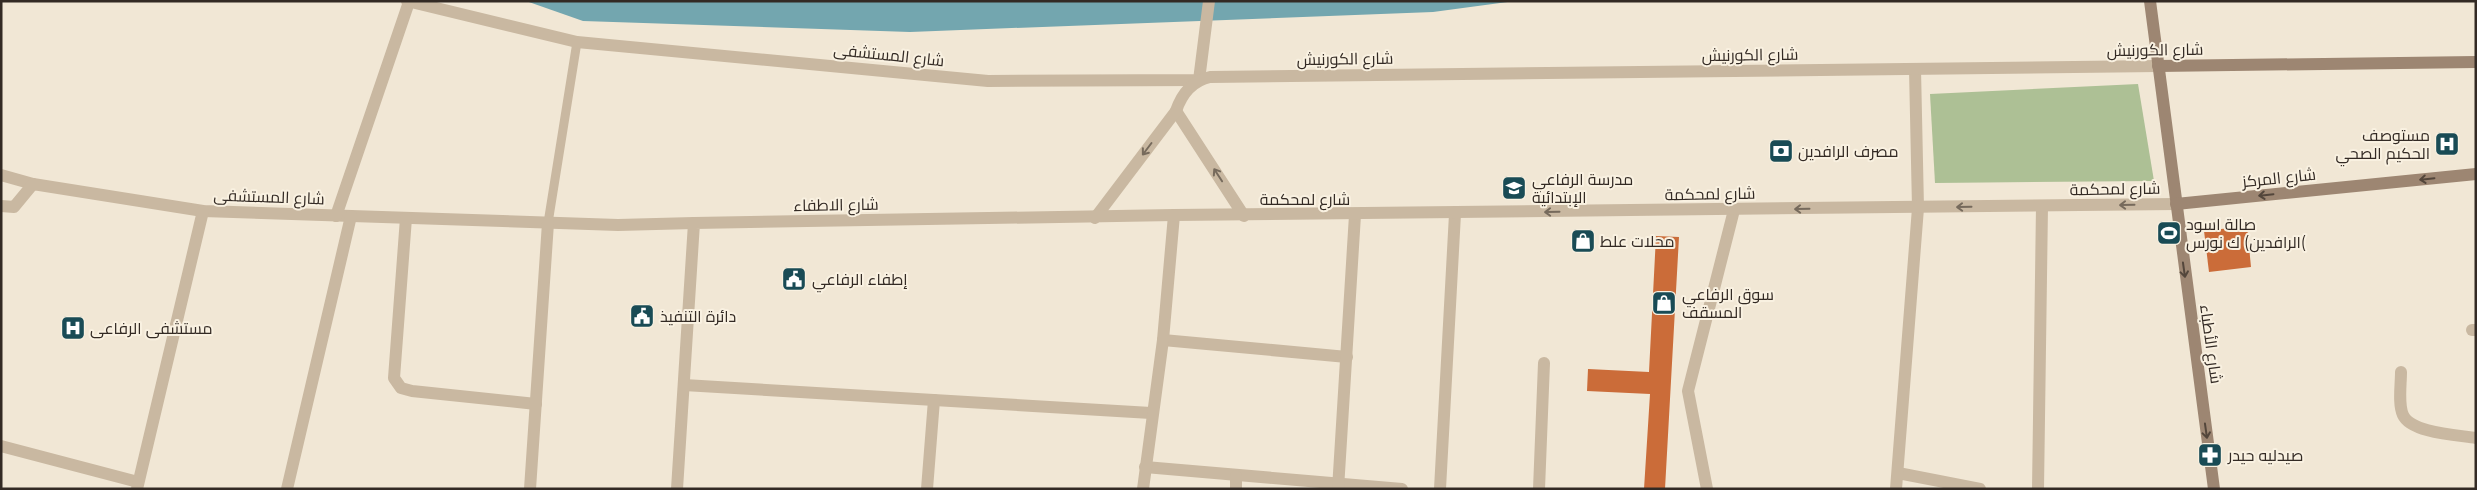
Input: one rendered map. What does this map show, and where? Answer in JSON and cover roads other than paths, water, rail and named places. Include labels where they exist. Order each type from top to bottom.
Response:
[{"type":"main road","name":"شارع الأطباء","points":[[2150,1],[2214,489]]},
{"type":"main road","name":"شارع الكورنيش","points":[[2158,66],[2476,62]]},
{"type":"main road","name":"شارع المركز","points":[[2176,204],[2476,174]]},
{"type":"street","points":[[1095,218],[1176,110],[1185,92],[1199,80],[1209,1]]},
{"type":"street","points":[[336,216],[408,2]]},
{"type":"street","name":"شارع المستشفى","points":[[408,2],[576,42],[988,81],[1199,80]]},
{"type":"street","name":"شارع الكورنيش","points":[[1199,80],[1222,76],[2158,66]]},
{"type":"street","points":[[1896,489],[1918,208],[1915,69]]},
{"type":"street","points":[[1176,110],[1244,216]]},
{"type":"street","name":"شارع المستشفى","points":[[1,175],[34,184],[204,211],[618,225],[694,224]]},
{"type":"street","points":[[1,206],[14,207],[34,184]]},
{"type":"street","name":"شارع لمحكمة","points":[[1244,216],[2176,204]]},
{"type":"street","points":[[2038,489],[2042,206]]},
{"type":"street","points":[[1707,489],[1688,391],[1734,210]]},
{"type":"street","points":[[1,446],[137,485],[204,211]]},
{"type":"street","points":[[1440,489],[1455,214]]},
{"type":"street","points":[[1143,489],[1151,413],[1163,340],[1174,215]]},
{"type":"street","name":"شارع الاطفاء","points":[[694,224],[1095,218],[1174,215],[1244,216]]},
{"type":"street","points":[[1339,487],[1355,215]]},
{"type":"street","points":[[287,489],[351,216]]},
{"type":"street","points":[[406,218],[394,378],[401,388],[412,391],[536,404]]},
{"type":"street","points":[[530,489],[548,223]]},
{"type":"street","points":[[677,489],[694,224]]},
{"type":"street","points":[[1163,340],[1346,358]]},
{"type":"street","points":[[1539,489],[1544,363]]},
{"type":"street","points":[[2401,372],[2402,414],[2408,424],[2476,438]]},
{"type":"street","points":[[684,385],[1151,413]]},
{"type":"street","points":[[927,489],[934,400]]},
{"type":"street","points":[[1145,467],[1339,487],[1402,489]]},
{"type":"street","points":[[1898,473],[1980,489]]},
{"type":"street","points":[[1236,476],[1236,489]]},
{"type":"lane","points":[[548,223],[576,42]]},
{"type":"water","points":[[526,1],[1515,1],[1433,12],[910,32],[583,21]]},
{"type":"place","name":"مستوصف الحكيم الصحي","points":[[2447,144]]},
{"type":"place","name":"مصرف الرافدين","points":[[1781,151]]},
{"type":"place","name":"مدرسة الرفاعي الإبتدائية","points":[[1514,188]]},
{"type":"place","name":"صالة اسود الرافدين) ك نورس(","points":[[2169,233]]},
{"type":"place","name":"محلات علط","points":[[1583,241]]},
{"type":"place","name":"إطفاء الرفاعي","points":[[794,279]]},
{"type":"place","name":"سوق الرفاعي المسقف","points":[[1664,303]]},
{"type":"place","name":"دائرة التنفيذ","points":[[642,316]]},
{"type":"place","name":"مستشفی الرفاعی","points":[[73,328]]},
{"type":"place","name":"صيدليه حيدر","points":[[2210,455]]}]
